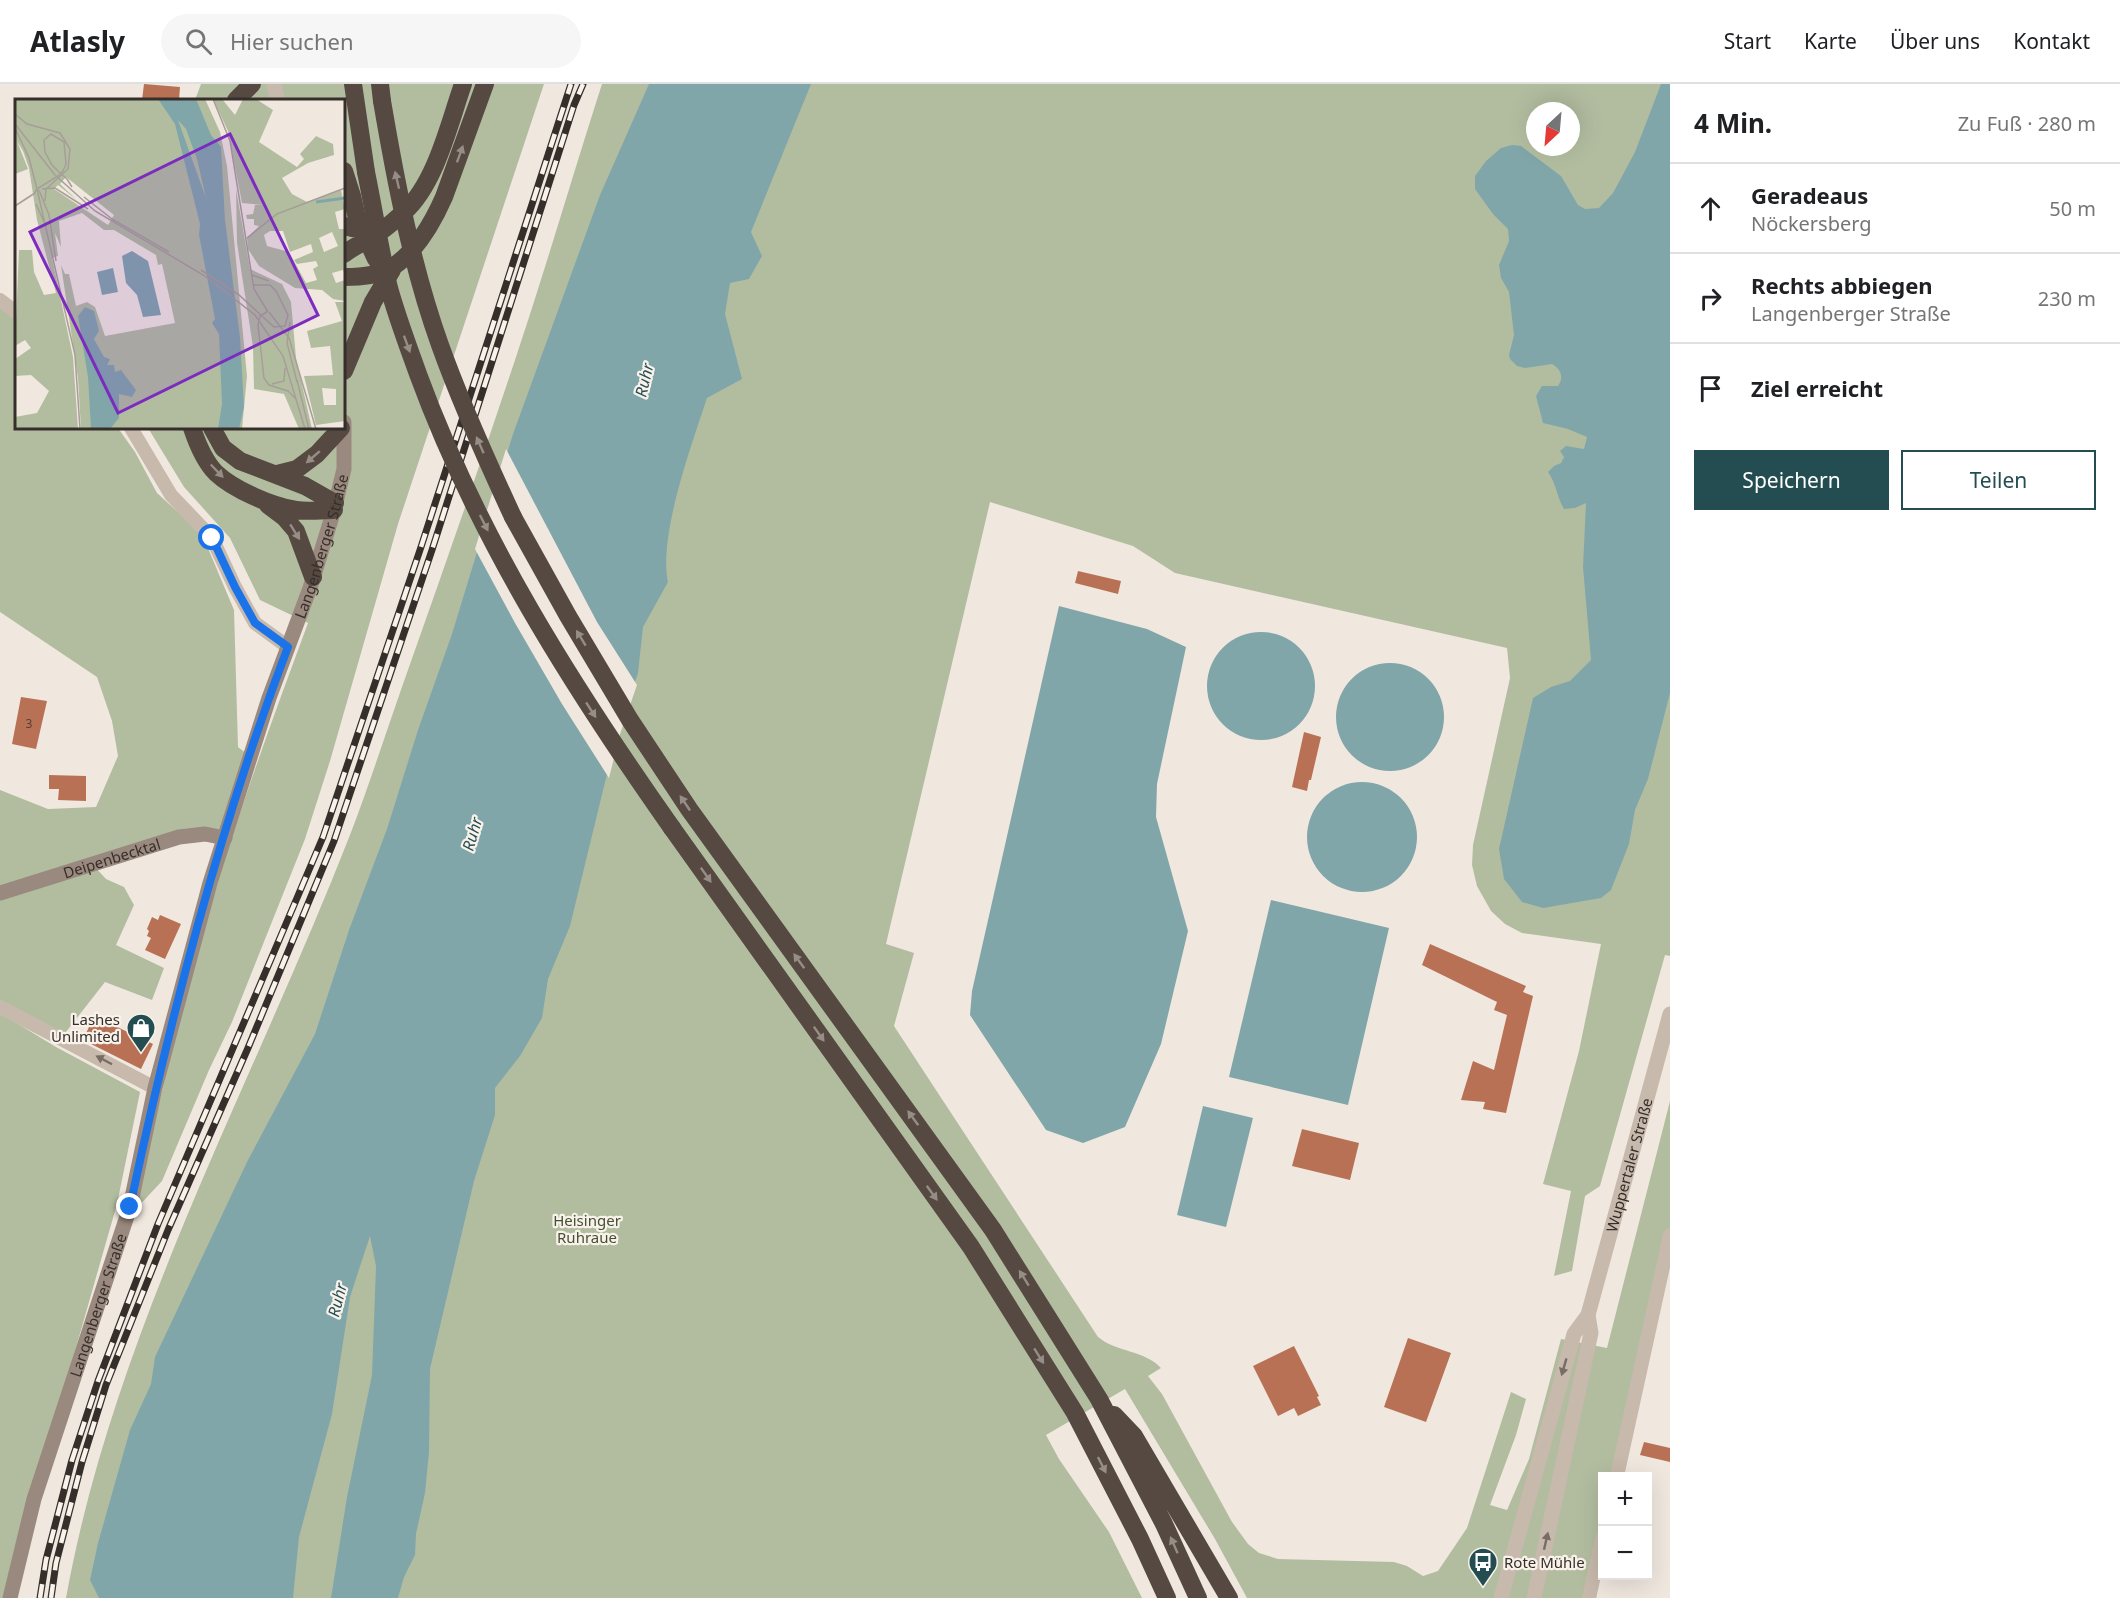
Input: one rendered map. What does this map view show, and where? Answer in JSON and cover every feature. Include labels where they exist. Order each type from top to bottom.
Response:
[{"type":"highway","points":[[354,84],[366,172],[389,288]]},
{"type":"highway","points":[[345,253],[377,234],[406,211],[422,192],[463,84]]},
{"type":"highway","points":[[345,369],[373,302],[393,267],[412,249],[436,214],[485,84]]},
{"type":"highway","points":[[381,93],[391,156],[425,300],[465,413],[513,517],[630,720],[682,799],[993,1230],[1099,1399],[1164,1524],[1198,1598]]},
{"type":"highway","points":[[345,174],[357,218],[389,288],[439,429],[466,488],[550,645],[611,741],[971,1247],[1075,1413],[1140,1539],[1167,1598]]},
{"type":"highway","points":[[345,226],[377,234]]},
{"type":"highway","points":[[345,277],[369,275],[393,267]]},
{"type":"highway","points":[[192,429],[198,447],[216,472],[230,483],[260,498],[295,510],[334,507]]},
{"type":"highway","points":[[213,429],[223,448],[240,461],[305,486],[334,507]]},
{"type":"highway","points":[[277,474],[297,469],[317,453],[339,429]]},
{"type":"highway","points":[[260,498],[284,517],[296,531],[313,577]]},
{"type":"highway","points":[[1099,1399],[1134,1436],[1229,1598]]},
{"type":"main road","name":"Langenberger Straße","points":[[10,1598],[34,1499],[130,1207],[155,1088],[193,944],[269,698],[313,577],[334,507],[344,469],[343,429]]},
{"type":"main road","name":"Deipenbecktal","points":[[0,893],[179,837],[205,834],[225,838]]},
{"type":"street","points":[[273,84],[277,99]]},
{"type":"street","points":[[0,300],[15,311]]},
{"type":"street","points":[[132,429],[171,495],[212,538],[255,623],[288,647]]},
{"type":"street","points":[[0,1007],[155,1088]]},
{"type":"street","name":"Wuppertaler Straße","points":[[1501,1598],[1574,1334],[1588,1315],[1670,1014]]},
{"type":"street","points":[[1618,1472],[1670,1235]]},
{"type":"street","name":"Wuppertaler Straße","points":[[1534,1598],[1591,1333],[1588,1315]]},
{"type":"street","points":[[1589,1598],[1598,1557]]},
{"type":"street","points":[[1540,1565],[1545,1598]]},
{"type":"green space","points":[[201,84],[544,84],[398,524],[330,761],[305,839],[232,1022],[162,1181],[135,1210],[169,1062],[222,867],[308,623],[260,600],[230,538],[184,487],[149,429],[345,429],[345,99],[195,99]]},
{"type":"green space","name":"Heisinger Ruhraue","points":[[602,84],[1670,84],[1670,956],[1665,955],[1600,1186],[1585,1196],[1572,1271],[1554,1276],[1571,1191],[1543,1184],[1579,1051],[1601,944],[1522,933],[1505,924],[1491,911],[1477,886],[1472,865],[1473,845],[1510,678],[1507,648],[1175,573],[1133,546],[990,502],[886,944],[914,953],[894,1026],[1098,1337],[1113,1346],[1147,1358],[1161,1368],[1148,1376],[1162,1394],[1232,1522],[1248,1544],[1259,1553],[1278,1559],[1394,1562],[1407,1566],[1423,1576],[1438,1571],[1467,1528],[1511,1392],[1526,1399],[1516,1435],[1490,1505],[1507,1510],[1529,1459],[1561,1339],[1607,1348],[1670,1101],[1670,1229],[1621,1472],[1598,1472],[1599,1580],[1596,1598],[1247,1598],[1215,1539],[1125,1389],[1046,1435],[1059,1459],[1109,1532],[1142,1598],[66,1598],[88,1499],[117,1402],[151,1306],[189,1211],[312,929],[358,814],[539,286]]},
{"type":"green space","points":[[0,306],[15,315],[15,429],[119,429],[135,452],[157,493],[202,534],[234,610],[238,747],[252,758],[224,837],[207,833],[0,892],[0,790],[48,809],[96,807],[118,756],[112,721],[97,677],[0,612]]},
{"type":"green space","points":[[93,865],[106,879],[124,887],[134,905],[116,945],[164,968],[152,1000],[105,982],[62,1037],[0,1006],[0,894]]},
{"type":"green space","points":[[0,1013],[56,1047],[140,1092],[117,1204],[7,1598],[0,1598]]},
{"type":"water","name":"Ruhr","points":[[649,84],[811,84],[751,232],[762,256],[749,279],[730,283],[725,314],[742,379],[707,398],[685,464],[668,540],[666,563],[668,582],[643,627],[638,673],[617,733],[570,926],[548,979],[542,1018],[520,1056],[495,1088],[495,1115],[474,1181],[430,1369],[429,1452],[425,1493],[416,1534],[415,1555],[404,1577],[398,1598],[331,1598],[347,1497],[372,1375],[376,1266],[370,1236],[350,1297],[332,1414],[299,1537],[293,1598],[99,1598],[90,1580],[98,1543],[130,1430],[151,1384],[155,1357],[247,1162],[315,1034],[452,634],[513,434],[600,195]]},
{"type":"water","points":[[1661,84],[1670,84],[1670,693],[1648,779],[1635,810],[1629,844],[1611,890],[1601,898],[1543,908],[1522,902],[1504,879],[1499,849],[1533,698],[1551,687],[1570,681],[1591,660],[1583,567],[1586,503],[1575,508],[1564,509],[1548,472],[1561,463],[1564,457],[1560,451],[1566,446],[1584,449],[1587,437],[1568,429],[1543,423],[1536,396],[1542,386],[1558,386],[1561,374],[1558,368],[1552,364],[1525,368],[1517,366],[1510,359],[1514,335],[1509,292],[1501,278],[1499,265],[1509,241],[1508,229],[1493,214],[1475,189],[1475,176],[1486,161],[1501,148],[1512,145],[1521,146],[1526,150],[1526,156],[1534,156],[1561,176],[1578,205],[1585,209],[1599,208],[1613,193],[1635,152]]},
{"type":"water","points":[[1059,606],[1147,629],[1186,647],[1157,784],[1156,817],[1188,931],[1161,1044],[1125,1127],[1083,1143],[1046,1130],[970,1015],[972,991]]},
{"type":"water","points":[[1261,632],[1282,636],[1299,648],[1311,665],[1315,686],[1311,707],[1299,724],[1282,736],[1261,740],[1240,736],[1223,724],[1211,707],[1207,686],[1211,665],[1223,648],[1240,636]]},
{"type":"water","points":[[1390,663],[1411,667],[1428,679],[1440,696],[1444,717],[1440,738],[1428,755],[1411,767],[1390,771],[1369,767],[1352,755],[1340,738],[1336,717],[1340,696],[1352,679],[1369,667]]},
{"type":"water","points":[[1362,782],[1383,786],[1401,798],[1413,816],[1417,837],[1413,858],[1401,876],[1383,888],[1362,892],[1341,888],[1323,876],[1311,858],[1307,837],[1311,816],[1323,798],[1341,786]]},
{"type":"water","points":[[1271,900],[1389,928],[1348,1105],[1229,1077]]},
{"type":"water","points":[[1203,1106],[1253,1118],[1226,1227],[1177,1215]]},
{"type":"pier","points":[[506,449],[597,622],[637,685],[620,734],[609,778],[562,704],[475,549]]},
{"type":"building","points":[[144,84],[180,87],[179,99],[142,99]]},
{"type":"building","points":[[1078,571],[1121,581],[1118,594],[1075,583]]},
{"type":"building","points":[[21,697],[47,701],[36,749],[12,744]]},
{"type":"building","points":[[1304,732],[1321,737],[1307,791],[1292,787]]},
{"type":"building","points":[[49,775],[86,776],[86,801],[58,800],[59,789],[49,789]]},
{"type":"building","points":[[160,915],[181,924],[165,959],[145,950],[151,938],[147,936],[149,931],[147,929],[152,917],[158,920]]},
{"type":"building","points":[[1430,944],[1526,986],[1523,992],[1533,996],[1506,1113],[1483,1109],[1485,1102],[1461,1100],[1473,1061],[1494,1070],[1507,1015],[1494,1010],[1497,1002],[1422,965]]},
{"type":"building","points":[[94,1016],[153,1044],[141,1069],[83,1040]]},
{"type":"building","points":[[1302,1129],[1359,1143],[1350,1180],[1292,1166]]},
{"type":"building","points":[[1408,1338],[1451,1353],[1426,1422],[1384,1407]]},
{"type":"building","points":[[1294,1346],[1319,1396],[1317,1397],[1321,1405],[1298,1416],[1294,1408],[1278,1416],[1253,1366]]},
{"type":"building","points":[[1644,1442],[1670,1448],[1670,1462],[1640,1455]]},
{"type":"railway","points":[[40,1598],[46,1560],[72,1460],[98,1381],[158,1224],[323,837],[421,547],[571,84]]},
{"type":"railway","points":[[51,1598],[56,1563],[82,1462],[106,1385],[168,1230],[248,1048],[334,841],[432,550],[574,105],[583,84]]},
{"type":"place","name":"Lashes Unlimited","points":[[141,1054]]},
{"type":"place","name":"Rote Mühle","points":[[1483,1588]]},
{"type":"route","points":[[130,1207],[155,1088],[210,883],[269,698],[288,647],[255,623],[212,538]]}]
